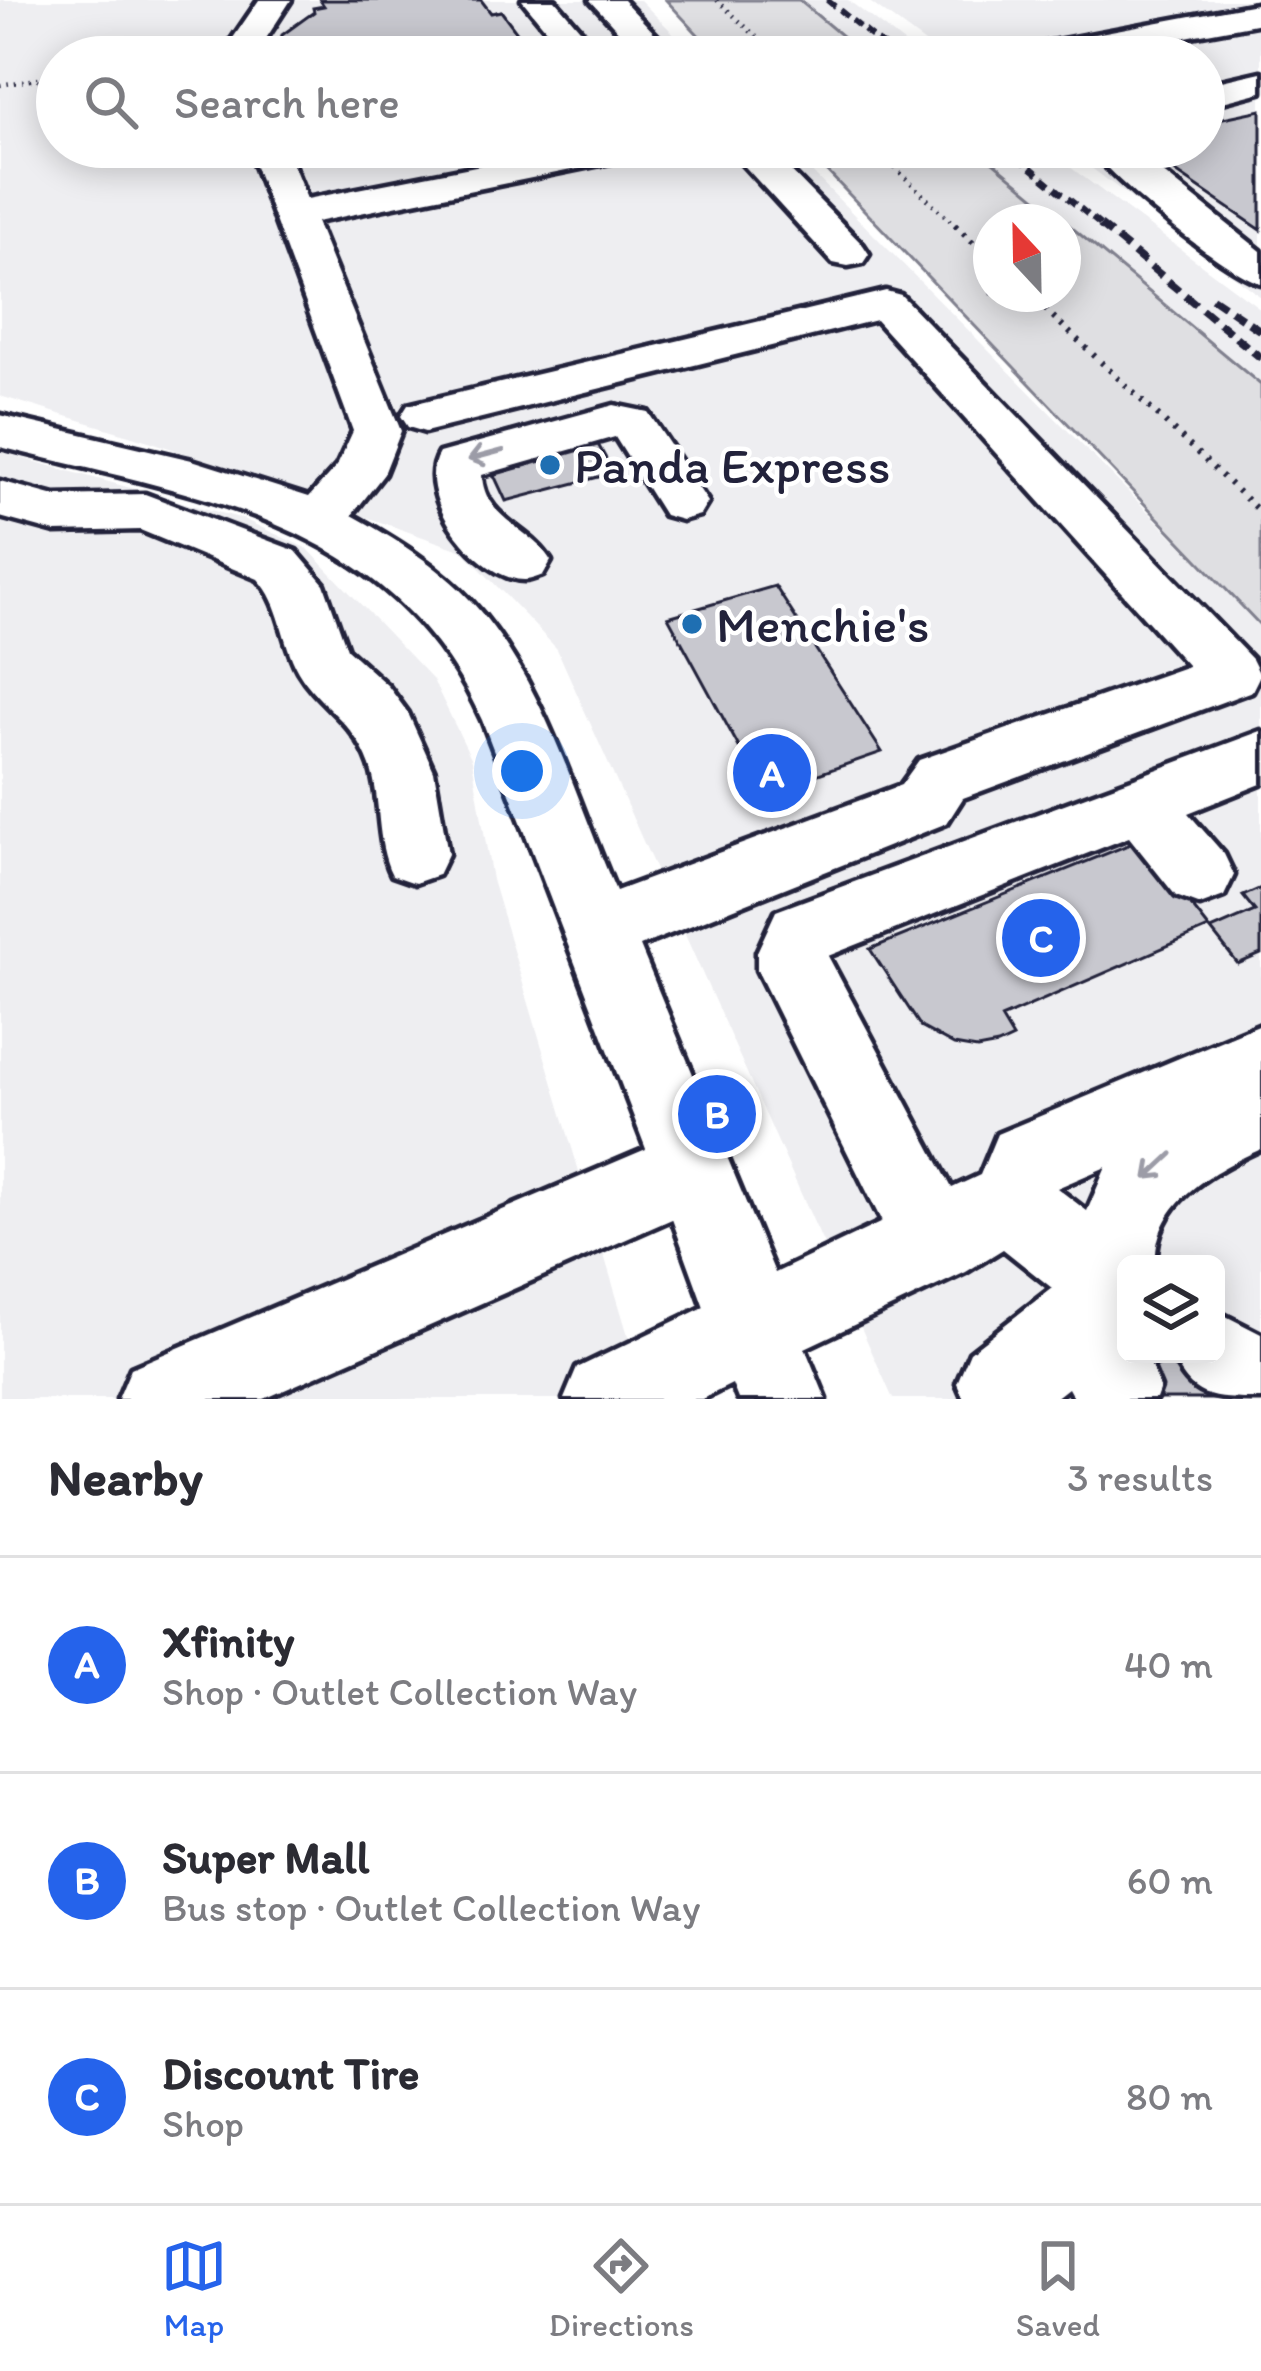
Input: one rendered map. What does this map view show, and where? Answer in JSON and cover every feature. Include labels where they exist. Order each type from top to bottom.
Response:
[{"type":"street","points":[[251,36],[275,0]]},
{"type":"street","points":[[538,0],[569,36]]},
{"type":"street","points":[[606,0],[640,36]]},
{"type":"street","points":[[1138,36],[1261,13]]},
{"type":"street","points":[[1225,91],[1261,82]]},
{"type":"street","points":[[275,168],[377,431],[359,474],[318,520]]},
{"type":"street","points":[[294,214],[525,168]]},
{"type":"street","points":[[766,168],[848,254]]},
{"type":"street","points":[[1133,168],[1211,235],[1261,270]]},
{"type":"street","points":[[424,416],[886,304],[1231,675],[941,779],[924,804],[599,930]]},
{"type":"street","points":[[524,561],[467,515],[455,476],[457,465],[614,421],[631,423],[682,502]]},
{"type":"street","points":[[0,431],[203,483],[318,520],[418,584],[469,639],[502,701],[599,930],[769,1365]]},
{"type":"street","points":[[14,503],[82,452]]},
{"type":"street","points":[[14,503],[55,514],[145,512],[277,565],[296,584],[322,661],[367,703],[386,731],[403,771],[415,854]]},
{"type":"street","points":[[937,1243],[793,970],[792,952],[801,934],[1261,757]]},
{"type":"street","points":[[1140,803],[1200,875]]},
{"type":"street","points":[[608,1399],[769,1365],[937,1243],[1010,1203],[1025,1162],[1261,1061]]},
{"type":"street","points":[[1009,1399],[1001,1383],[1107,1322],[1133,1197],[1145,1178],[1174,1152],[1261,1109]]},
{"type":"street","points":[[162,1399],[693,1169]]},
{"type":"street","points":[[1010,1203],[1107,1322]]},
{"type":"street","points":[[1225,1361],[1261,1386]]},
{"type":"path","points":[[716,0],[755,36]]},
{"type":"path","points":[[0,86],[36,80]]},
{"type":"path","points":[[895,168],[973,242]]},
{"type":"path","points":[[1048,312],[1261,514]]},
{"type":"shaded area","points":[[0,0],[640,0],[676,36],[36,36],[36,168],[808,168],[1261,626],[1261,1399],[893,1399],[557,649],[463,551],[152,442],[0,396]]},
{"type":"shaded area","points":[[666,0],[799,0],[842,36],[699,36]]},
{"type":"shaded area","points":[[797,0],[848,0],[895,36],[840,36]]},
{"type":"shaded area","points":[[867,0],[1261,0],[1261,297],[1092,168],[1225,168],[1225,36],[916,36]]},
{"type":"shaded area","points":[[824,168],[1000,168],[1043,204],[973,204],[973,312],[1081,312],[1081,235],[1261,385],[1261,626]]},
{"type":"shaded area","points":[[999,168],[1071,168],[1261,309],[1261,385],[1081,236],[1081,204],[1043,204]]},
{"type":"shaded area","points":[[0,452],[243,519],[308,549],[433,680],[472,760],[492,880],[647,1399],[0,1399]]},
{"type":"building","points":[[320,0],[481,0],[491,13],[501,11],[519,35],[282,36],[314,12],[313,8],[324,6]]},
{"type":"building","points":[[1261,110],[1261,230],[1170,168],[1225,168],[1225,118]]},
{"type":"building","name":"Panda Express","points":[[591,432],[614,473],[506,501],[486,458]]},
{"type":"building","points":[[775,586],[882,752],[764,793],[668,617]]},
{"type":"building","points":[[1140,840],[1209,928],[1001,1018],[1013,1038],[998,1045],[977,1049],[954,1045],[921,1027],[870,949]]},
{"type":"building","points":[[1261,888],[1261,954],[1238,964],[1211,930],[1255,911],[1243,896]]},
{"type":"building","points":[[1165,1363],[1188,1363],[1213,1399],[1095,1399]]},
{"type":"railway","points":[[827,0],[871,36]]},
{"type":"railway","points":[[1031,168],[1104,228]]},
{"type":"railway","points":[[1100,225],[1261,358]]},
{"type":"railway","points":[[1212,298],[1261,331]]},
{"type":"place","name":"Panda Express","points":[[550,465]]},
{"type":"place","name":"Menchie's","points":[[692,624]]},
{"type":"place","name":"Xfinity","points":[[772,773]]},
{"type":"place","name":"Discount Tire","points":[[1041,938]]},
{"type":"place","name":"Super Mall","points":[[717,1114]]}]
